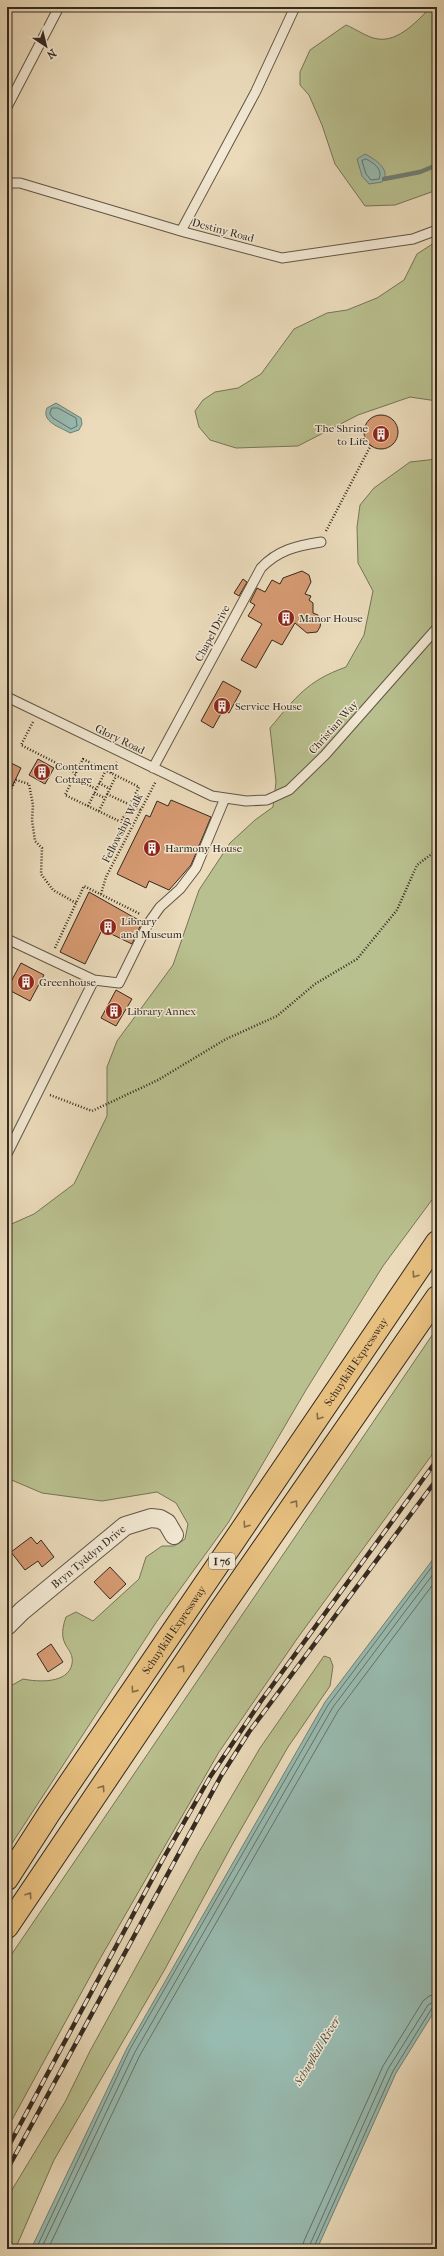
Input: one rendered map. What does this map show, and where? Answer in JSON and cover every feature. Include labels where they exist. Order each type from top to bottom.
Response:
[{"type":"highway","name":"Schuylkill Expressway","points":[[7,1879],[50,1812],[437,1242]]},
{"type":"highway","name":"I 76","points":[[7,1927],[221,1609],[437,1297]]},
{"type":"street","name":"Bryn Tyddyn Drive","points":[[7,1626],[22,1611],[125,1526],[151,1518],[160,1519],[167,1523],[174,1535]]},
{"type":"lane","points":[[7,107],[59,7]]},
{"type":"lane","points":[[181,232],[256,91],[295,7]]},
{"type":"lane","name":"Destiny Road","points":[[7,183],[20,182],[181,232],[282,258],[413,239],[437,230]]},
{"type":"lane","name":"Chapel Drive","points":[[157,770],[261,568],[271,557],[284,550],[321,542]]},
{"type":"lane","name":"Christian Way","points":[[225,798],[246,801],[267,800],[289,790],[325,755],[437,628]]},
{"type":"lane","name":"Glory Road","points":[[7,697],[212,796],[225,798]]},
{"type":"lane","points":[[7,939],[94,980],[119,983],[151,920],[160,907],[180,889],[196,868],[225,798]]},
{"type":"lane","points":[[7,1154],[94,980]]},
{"type":"path","points":[[321,542],[371,445]]},
{"type":"path","points":[[38,712],[21,745],[76,773]]},
{"type":"path","points":[[83,759],[139,787],[121,822],[65,795],[76,773],[83,759]]},
{"type":"path","points":[[88,806],[106,770]]},
{"type":"path","name":"Fellowship Walk","points":[[101,894],[106,877],[141,810],[157,770]]},
{"type":"path","points":[[99,812],[116,776]]},
{"type":"path","points":[[74,778],[96,789]]},
{"type":"path","points":[[7,796],[16,780],[29,784],[33,805],[32,820],[35,841],[42,848],[41,874],[53,890],[76,903]]},
{"type":"path","points":[[99,783],[110,789]]},
{"type":"path","points":[[94,793],[105,798]]},
{"type":"path","points":[[107,794],[141,810]]},
{"type":"path","points":[[39,1090],[92,1111],[158,1080],[226,1039],[277,1016],[315,984],[357,959],[397,910],[417,865],[437,850]]},
{"type":"path","points":[[50,959],[84,886],[151,920]]},
{"type":"green space","points":[[431,7],[437,7],[437,190],[395,205],[365,206],[335,164],[322,125],[309,95],[300,85],[300,72],[310,50],[346,25],[370,37],[386,39],[401,34]]},
{"type":"green space","points":[[437,241],[437,401],[410,397],[358,415],[298,446],[236,448],[210,440],[199,427],[195,411],[203,400],[215,392],[238,388],[261,374],[294,329],[327,313],[347,310],[377,298],[404,280],[417,254]]},
{"type":"green space","points":[[437,459],[437,1193],[383,1266],[306,1390],[228,1523],[157,1621],[7,1851],[7,1688],[23,1679],[44,1681],[59,1678],[65,1675],[69,1671],[72,1664],[71,1653],[64,1641],[63,1635],[63,1627],[66,1617],[76,1612],[93,1621],[139,1579],[146,1557],[162,1546],[174,1546],[185,1539],[188,1524],[176,1503],[157,1492],[102,1501],[42,1493],[7,1478],[7,1226],[34,1214],[74,1184],[107,1116],[107,1067],[117,1041],[173,965],[199,890],[230,843],[255,820],[273,807],[276,782],[270,728],[287,707],[303,691],[321,678],[346,667],[364,635],[373,591],[358,563],[357,527],[360,505],[374,488],[410,462]]},
{"type":"green space","points":[[437,1328],[437,1448],[299,1636],[219,1752],[97,1964],[7,2129],[7,1961]]},
{"type":"green space","points":[[324,1656],[330,1658],[333,1666],[330,1686],[288,1747],[232,1845],[165,1969],[54,2160],[15,2249],[7,2249],[7,2198],[65,2102],[90,2051],[199,1852],[260,1748]]},
{"type":"water","points":[[365,154],[381,165],[384,169],[385,178],[382,182],[369,184],[362,176],[357,159]]},
{"type":"water","points":[[56,403],[81,418],[82,424],[79,430],[70,433],[52,424],[46,413],[47,408]]},
{"type":"water","name":"Schuylkill River","points":[[437,1554],[437,2007],[396,2073],[317,2249],[31,2249],[127,2048],[325,1702]]},
{"type":"building","name":"The Shrine to Life","points":[[381,415],[387,416],[393,420],[397,426],[397,438],[393,444],[387,448],[381,449],[375,448],[369,444],[365,438],[364,432],[365,426],[369,420],[375,416]]},
{"type":"building","name":"Manor House","points":[[302,571],[309,575],[311,582],[305,594],[311,596],[309,600],[313,603],[313,613],[318,615],[321,621],[317,632],[307,633],[295,623],[282,645],[272,640],[256,668],[241,660],[262,624],[248,616],[255,605],[250,602],[257,588],[265,592],[272,580],[280,584],[283,578]]},
{"type":"building","points":[[243,579],[247,582],[239,596],[234,593]]},
{"type":"building","name":"Service House","points":[[223,681],[241,691],[229,713],[223,710],[213,728],[201,721]]},
{"type":"building","name":"Contentment Cottage","points":[[38,759],[54,768],[45,784],[29,775]]},
{"type":"building","points":[[7,761],[21,768],[7,797]]},
{"type":"building","name":"Harmony House","points":[[171,800],[211,817],[191,865],[169,890],[149,881],[146,888],[117,874],[146,815],[150,817],[157,801],[168,806]]},
{"type":"building","name":"Library and Museum","points":[[89,892],[142,922],[132,944],[103,930],[85,964],[60,952]]},
{"type":"building","name":"Greenhouse","points":[[21,963],[44,975],[30,1001],[7,989]]},
{"type":"building","name":"Library Annex","points":[[116,990],[132,999],[116,1026],[101,1018]]},
{"type":"building","points":[[31,1537],[37,1544],[41,1540],[54,1557],[42,1567],[38,1561],[25,1570],[11,1552]]},
{"type":"building","points":[[110,1567],[126,1584],[110,1599],[94,1582]]},
{"type":"building","points":[[51,1644],[63,1662],[48,1672],[37,1654]]},
{"type":"waterway","points":[[384,179],[420,172],[437,165]]},
{"type":"railway","points":[[7,2149],[163,1859],[210,1777],[261,1701],[437,1460]]},
{"type":"railway","points":[[7,2170],[221,1776],[249,1732],[437,1479]]},
{"type":"place","name":"The Shrine to Life","points":[[381,434]]},
{"type":"place","name":"Manor House","points":[[286,618]]},
{"type":"place","name":"Service House","points":[[222,706]]},
{"type":"place","name":"Contentment Cottage","points":[[42,772]]},
{"type":"place","name":"Harmony House","points":[[152,848]]},
{"type":"place","name":"Library and Museum","points":[[108,927]]},
{"type":"place","name":"Greenhouse","points":[[26,982]]},
{"type":"place","name":"Library Annex","points":[[114,1011]]}]
